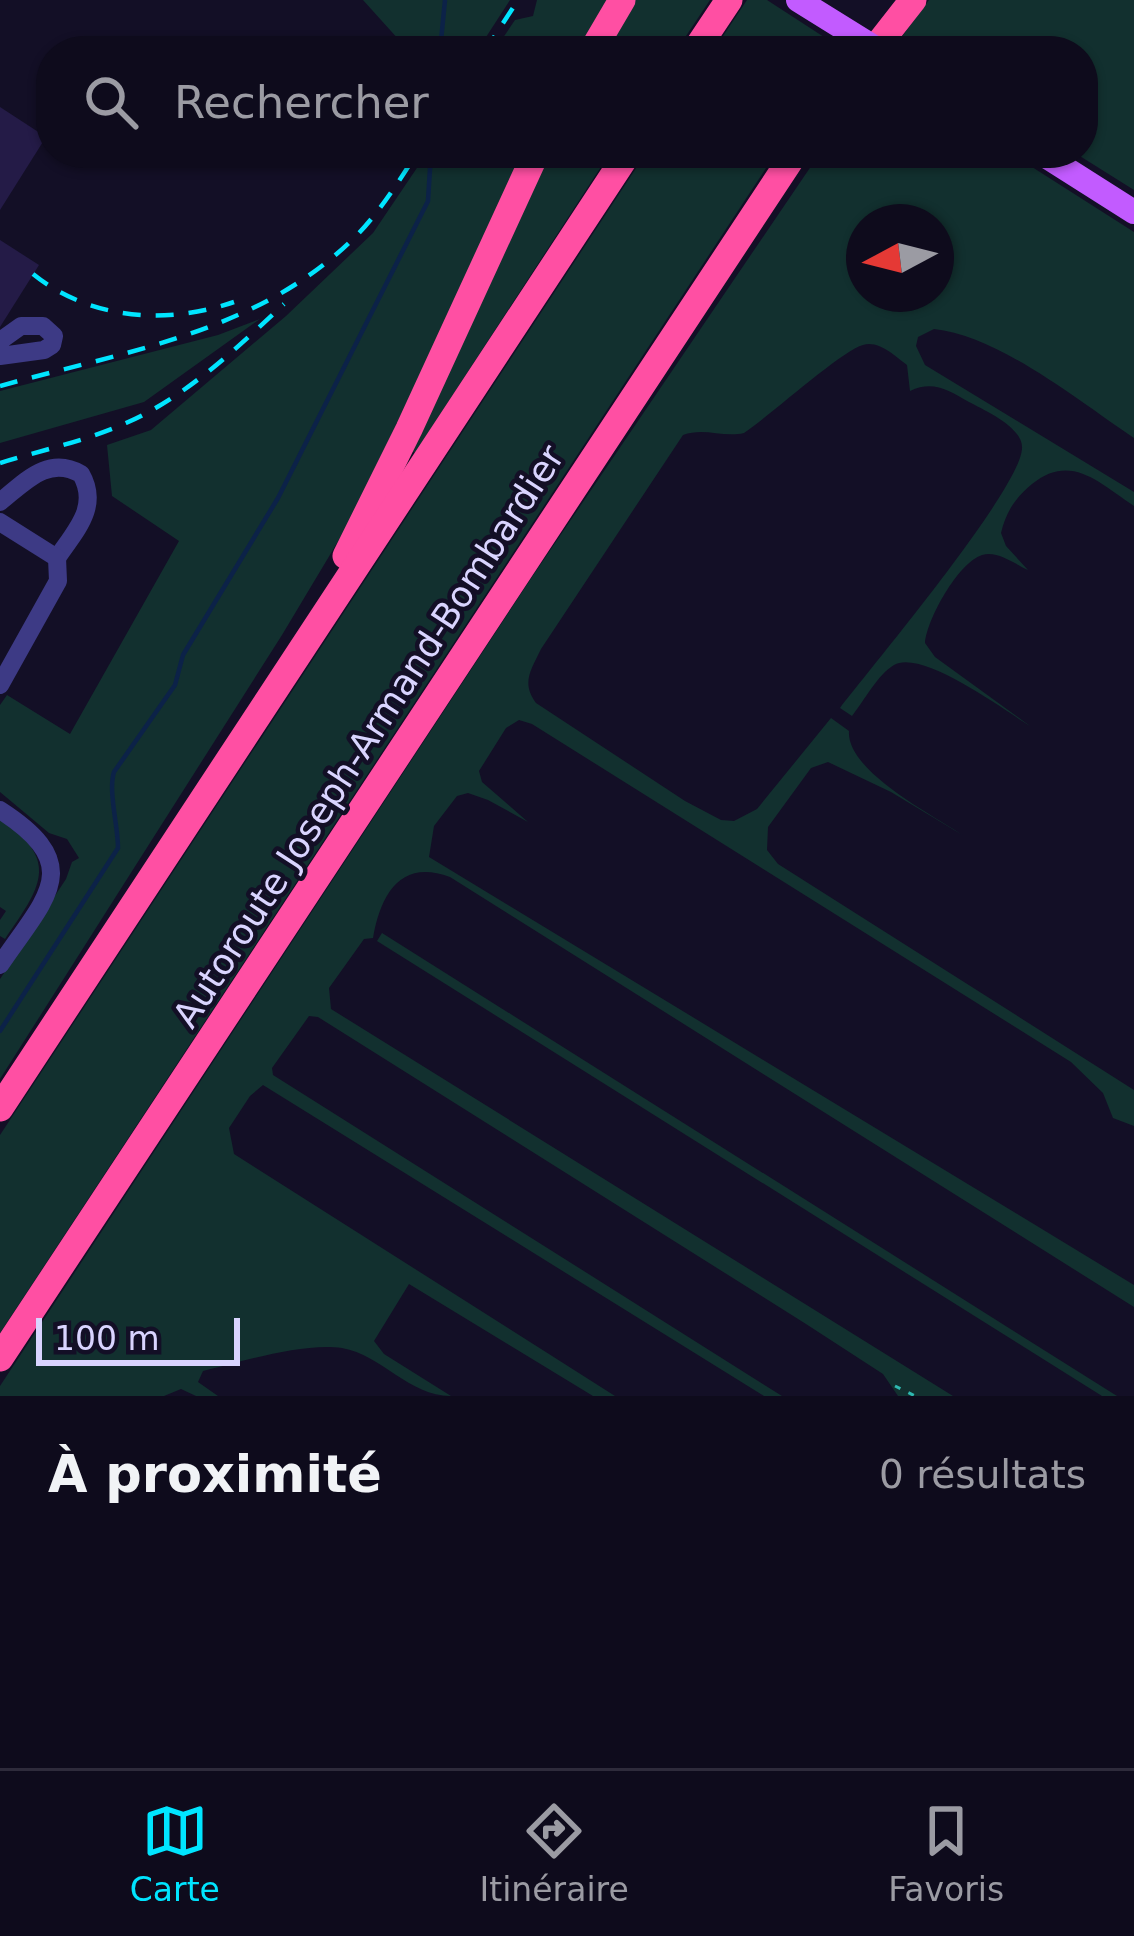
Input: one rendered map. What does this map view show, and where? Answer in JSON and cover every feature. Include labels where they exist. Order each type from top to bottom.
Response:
[{"type":"highway","points":[[601,36],[622,0]]},
{"type":"highway","points":[[705,36],[729,0]]},
{"type":"highway","points":[[872,36],[895,0]]},
{"type":"highway","points":[[887,36],[914,0]]},
{"type":"highway","points":[[304,644],[410,429],[529,168]]},
{"type":"highway","points":[[0,1108],[618,168]]},
{"type":"highway","name":"Autoroute Joseph-Armand-Bombardier","points":[[0,1358],[784,168]]},
{"type":"main road","points":[[798,0],[853,36]]},
{"type":"main road","points":[[1065,168],[1134,212]]},
{"type":"street","points":[[0,341],[21,326],[43,326],[54,336],[52,345],[44,350],[0,356]]},
{"type":"street","points":[[0,502],[42,469],[61,466],[81,475],[89,493],[88,509],[57,558],[58,581],[0,685]]},
{"type":"street","points":[[0,522],[57,558]]},
{"type":"street","points":[[0,638],[20,650]]},
{"type":"street","points":[[0,810],[32,832],[46,848],[51,867],[48,888],[3,955]]},
{"type":"path","points":[[895,1386],[915,1396]]},
{"type":"green space","points":[[363,0],[510,0],[487,36],[395,36]]},
{"type":"green space","points":[[537,0],[611,0],[589,36],[504,36],[515,20],[533,16]]},
{"type":"green space","points":[[631,0],[710,0],[686,36],[609,36]]},
{"type":"green space","points":[[747,0],[767,0],[822,36],[723,36]]},
{"type":"green space","points":[[929,0],[1134,0],[1134,190],[1098,167],[1098,36],[902,36]]},
{"type":"green space","points":[[417,168],[518,168],[352,518],[0,1079],[0,979],[66,879],[72,862],[79,858],[67,839],[49,833],[0,792],[0,705],[7,695],[70,734],[179,541],[112,496],[107,445],[151,430],[286,316],[373,233]]},
{"type":"green space","points":[[537,168],[600,168],[415,453],[408,448]]},
{"type":"green space","points":[[636,168],[766,168],[0,1333],[0,1135]]},
{"type":"green space","points":[[810,168],[1034,168],[1134,232],[1134,438],[1038,372],[985,344],[934,329],[918,337],[916,346],[925,365],[1134,492],[1134,506],[1084,474],[1059,471],[1046,475],[1016,500],[1001,533],[1006,546],[1028,570],[1000,556],[982,555],[954,580],[931,620],[925,643],[935,657],[1030,726],[942,673],[907,662],[882,675],[852,716],[840,708],[972,538],[1015,470],[1022,449],[1011,427],[954,394],[933,386],[910,391],[907,365],[869,344],[839,359],[744,433],[683,435],[541,649],[528,683],[536,703],[721,820],[734,821],[757,809],[831,718],[849,731],[861,761],[876,776],[964,836],[891,792],[828,762],[811,768],[768,827],[767,850],[778,864],[1134,1090],[1134,1126],[1113,1118],[1103,1093],[1071,1062],[532,724],[519,720],[506,728],[479,771],[482,782],[528,822],[488,800],[468,793],[457,796],[434,826],[429,857],[1134,1285],[1134,1307],[450,877],[418,873],[396,884],[388,894],[373,938],[364,939],[329,988],[331,1009],[953,1396],[898,1396],[883,1374],[806,1324],[318,1017],[309,1016],[272,1068],[273,1075],[782,1396],[764,1396],[263,1085],[229,1128],[234,1154],[615,1396],[593,1396],[409,1284],[374,1341],[384,1354],[451,1396],[409,1383],[356,1352],[327,1347],[203,1371],[198,1382],[218,1396],[196,1396],[181,1389],[164,1396],[0,1396],[0,1386],[530,580]]},
{"type":"green space","points":[[260,319],[144,402],[0,443],[0,391],[218,335]]},
{"type":"green space","points":[[0,819],[32,848],[39,876],[28,905],[5,939],[0,936],[0,920],[6,911],[0,907]]},
{"type":"green space","points":[[382,933],[1117,1396],[1102,1396],[377,941]]},
{"type":"building","points":[[0,107],[36,130],[36,153],[0,210]]},
{"type":"building","points":[[0,240],[39,265],[0,327]]},
{"type":"waterway","points":[[441,36],[445,0]]},
{"type":"waterway","points":[[0,1031],[118,848],[114,772],[175,685],[183,655],[278,498],[428,201],[430,168]]},
{"type":"railway","points":[[495,36],[518,0]]},
{"type":"railway","points":[[0,386],[190,334],[279,294],[358,234],[407,168]]},
{"type":"railway","points":[[33,274],[79,301],[130,314],[182,314],[234,302]]},
{"type":"railway","points":[[0,463],[95,435],[148,412],[210,370],[284,304]]}]
